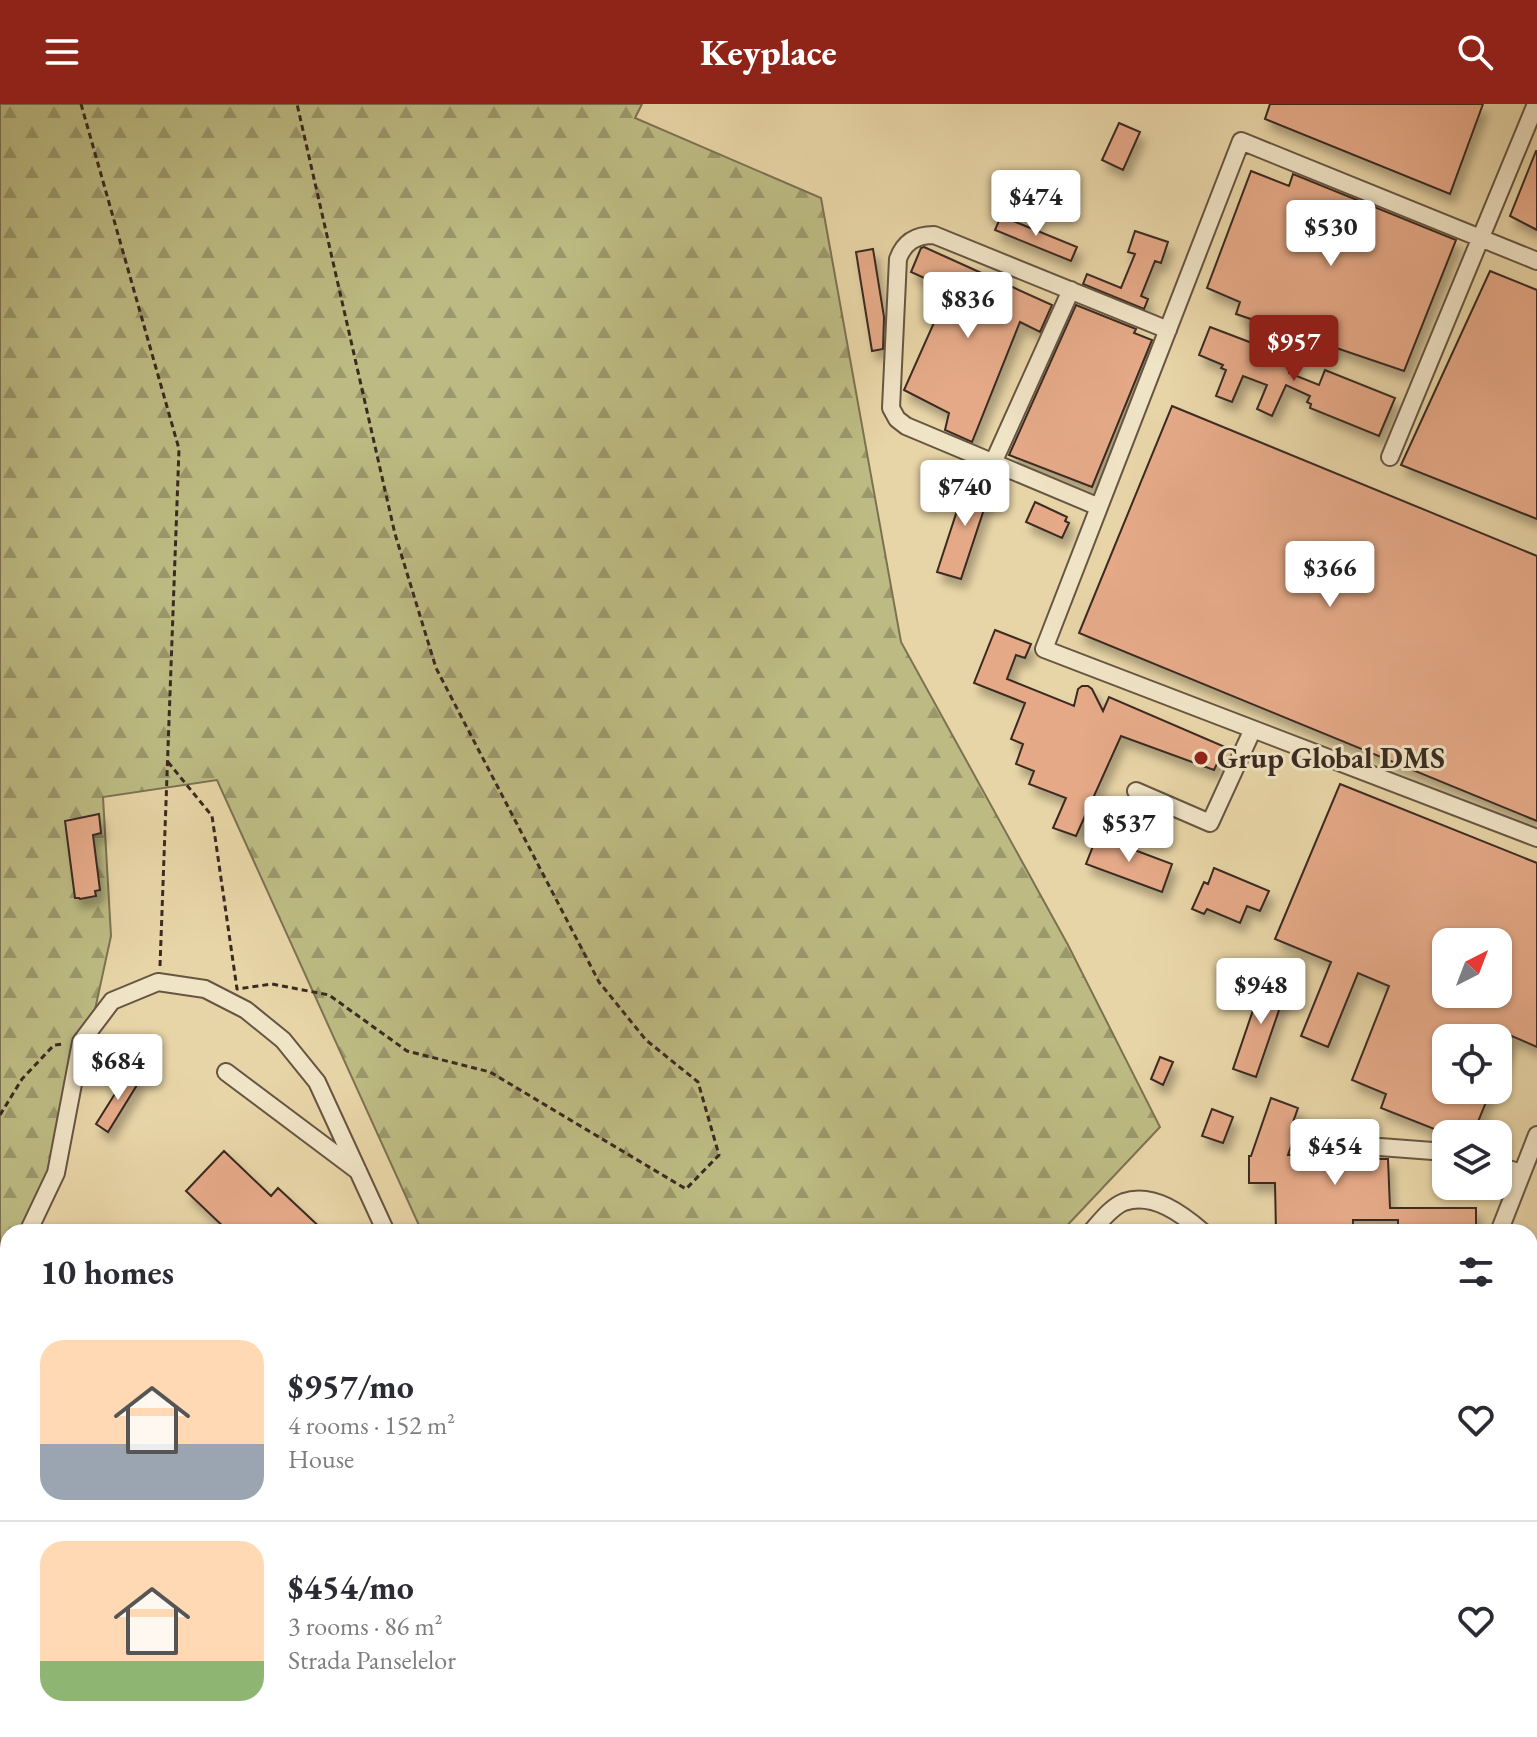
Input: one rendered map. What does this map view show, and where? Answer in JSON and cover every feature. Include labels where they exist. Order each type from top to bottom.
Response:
[{"type":"street","points":[[1390,457],[1536,104]]},
{"type":"street","points":[[1537,261],[1241,141],[1044,649],[1537,838]]},
{"type":"street","points":[[1099,507],[906,426],[897,419],[891,408],[900,252],[916,237],[934,235],[1168,330]]},
{"type":"street","points":[[993,463],[1071,290]]},
{"type":"street","points":[[1136,791],[1210,823],[1253,729]]},
{"type":"street","points":[[32,1224],[56,1173],[81,1042],[112,1001],[158,982],[205,989],[246,1010],[283,1040],[317,1082],[382,1224]]},
{"type":"street","points":[[226,1072],[359,1172]]},
{"type":"street","points":[[1502,1224],[1537,1135]]},
{"type":"street","points":[[1306,1147],[1432,1151]]},
{"type":"street","points":[[1512,1170],[1522,1173]]},
{"type":"street","points":[[1098,1224],[1123,1202],[1143,1200],[1168,1206],[1194,1224]]},
{"type":"path","points":[[81,104],[179,449],[158,982]]},
{"type":"path","points":[[168,762],[212,816],[237,989],[272,984],[329,995],[407,1051],[490,1072],[686,1189],[719,1155],[698,1082],[646,1040],[599,982],[436,668],[395,534],[297,104]]},
{"type":"path","points":[[0,1115],[22,1079],[54,1045],[81,1042]]},
{"type":"green space","points":[[0,104],[642,104],[635,118],[821,198],[901,642],[1068,945],[1160,1127],[1069,1224],[418,1224],[217,780],[103,797],[111,936],[91,1028],[33,1224],[0,1224]]},
{"type":"building","points":[[1270,104],[1483,104],[1450,194],[1265,119]]},
{"type":"building","points":[[1119,123],[1140,132],[1123,170],[1102,160]]},
{"type":"building","points":[[1537,151],[1537,230],[1510,216]]},
{"type":"building","points":[[1251,171],[1289,186],[1293,174],[1456,240],[1404,371],[1236,314],[1240,302],[1207,288]]},
{"type":"building","points":[[1001,216],[1077,247],[1071,261],[995,230]]},
{"type":"building","points":[[1135,231],[1168,242],[1161,263],[1155,261],[1141,296],[1148,299],[1144,309],[1083,284],[1087,274],[1121,288],[1135,254],[1128,252]]},
{"type":"building","points":[[924,247],[1052,305],[1040,332],[1020,322],[972,442],[945,430],[949,413],[904,390],[949,289],[911,272]]},
{"type":"building","points":[[873,249],[884,317],[883,349],[872,351],[856,252]]},
{"type":"building","points":[[1490,271],[1537,290],[1537,519],[1401,465]]},
{"type":"building","points":[[1076,305],[1136,329],[1134,333],[1152,340],[1092,487],[1009,455]]},
{"type":"building","points":[[1210,327],[1294,359],[1289,373],[1319,385],[1325,370],[1395,398],[1379,436],[1310,408],[1311,404],[1307,402],[1310,396],[1286,385],[1272,416],[1257,409],[1267,385],[1243,376],[1232,402],[1216,396],[1226,370],[1221,368],[1223,365],[1199,355]]},
{"type":"building","points":[[1172,406],[1537,556],[1537,821],[1079,633]]},
{"type":"building","points":[[968,477],[992,485],[961,579],[937,572]]},
{"type":"building","points":[[1035,502],[1067,517],[1065,521],[1069,523],[1062,538],[1026,522]]},
{"type":"building","points":[[995,630],[1031,644],[1025,658],[1016,655],[1007,679],[1074,706],[1078,689],[1088,686],[1103,711],[1109,697],[1225,747],[1214,770],[1121,736],[1076,836],[1053,828],[1066,798],[1029,784],[1034,771],[1016,764],[1023,744],[1011,739],[1025,703],[974,683]]},
{"type":"building","points":[[1340,784],[1537,863],[1537,1047],[1512,1036],[1512,1024],[1432,1024],[1432,1104],[1485,1104],[1479,1120],[1432,1120],[1432,1128],[1381,1108],[1386,1094],[1352,1080],[1389,986],[1358,973],[1328,1047],[1301,1036],[1331,962],[1275,939]]},
{"type":"building","points":[[99,814],[101,833],[93,835],[100,890],[95,891],[96,896],[75,898],[65,821]]},
{"type":"building","points":[[1097,836],[1172,864],[1162,892],[1086,864]]},
{"type":"building","points":[[1214,868],[1269,891],[1260,911],[1247,906],[1240,923],[1207,909],[1204,914],[1192,909]]},
{"type":"building","points":[[1265,975],[1288,984],[1256,1077],[1233,1069]]},
{"type":"building","points":[[1160,1057],[1173,1062],[1163,1085],[1151,1079]]},
{"type":"building","points":[[128,1073],[140,1080],[108,1132],[96,1124]]},
{"type":"building","points":[[1271,1098],[1298,1108],[1293,1122],[1299,1123],[1288,1155],[1388,1159],[1390,1208],[1476,1208],[1476,1224],[1398,1224],[1398,1220],[1353,1220],[1353,1224],[1276,1224],[1275,1183],[1249,1183],[1251,1156]]},
{"type":"building","points":[[1212,1109],[1233,1117],[1223,1143],[1202,1136]]},
{"type":"building","points":[[224,1151],[271,1196],[278,1188],[316,1224],[221,1224],[186,1191]]},
{"type":"place","name":"Grup Global DMS","points":[[1201,758]]}]
